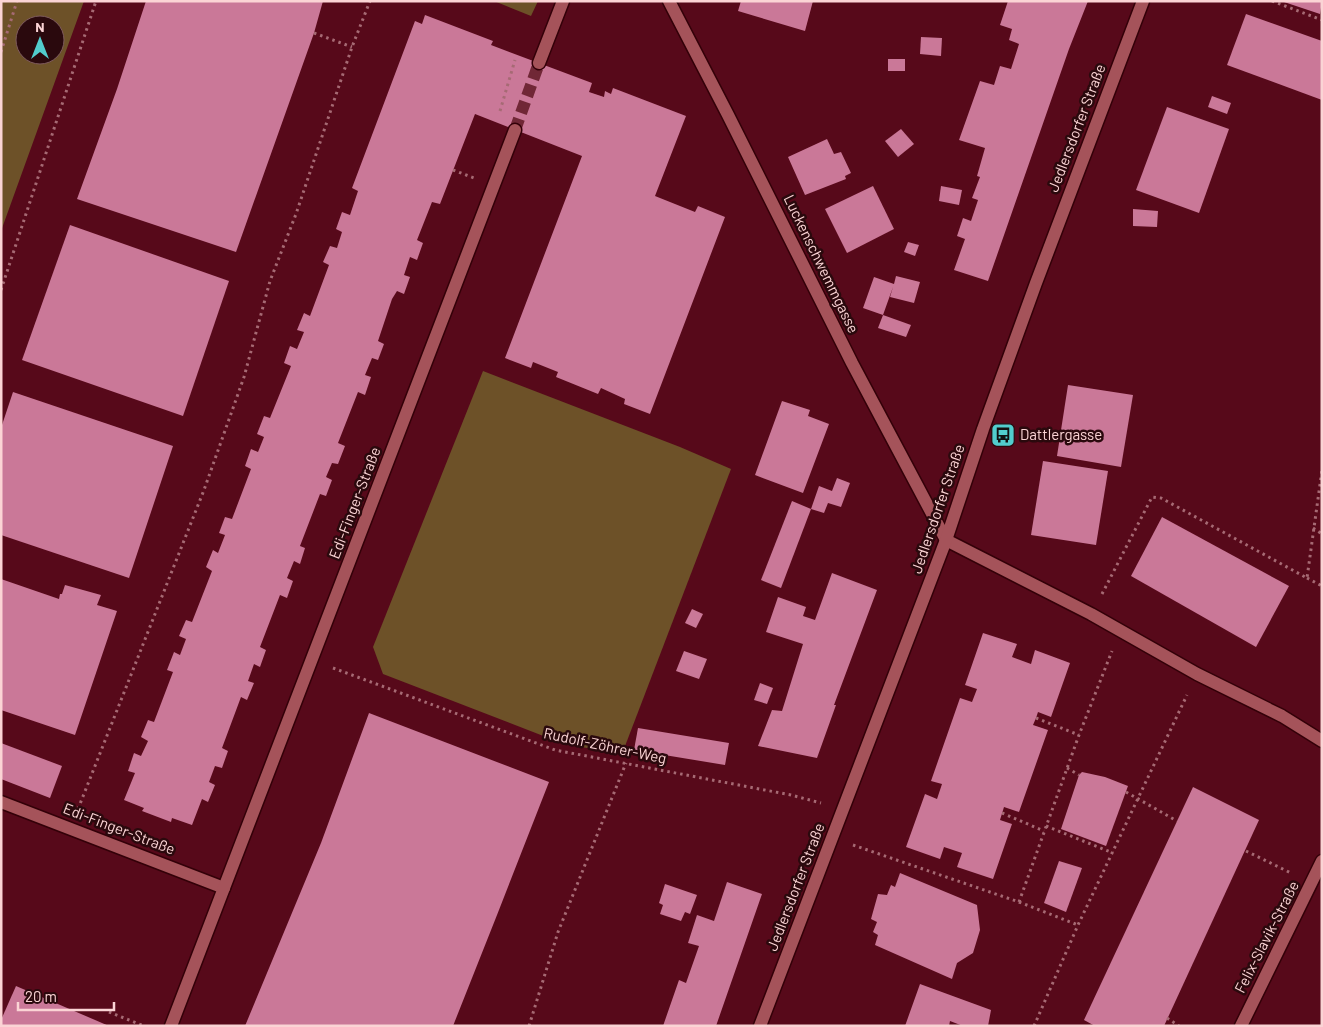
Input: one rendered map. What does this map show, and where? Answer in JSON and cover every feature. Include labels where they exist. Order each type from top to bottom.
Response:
[{"type":"street","points":[[539,63],[563,1]]},
{"type":"street","name":"Luckenschwemmgasse","points":[[669,1],[733,124],[852,363],[946,540]]},
{"type":"street","name":"Jedlersdorfer Straße","points":[[760,1026],[946,540],[983,429],[1036,283],[1143,1]]},
{"type":"street","name":"Edi-Finger-Straße","points":[[171,1026],[515,130]]},
{"type":"street","points":[[946,540],[1091,614],[1119,632],[1197,674],[1282,716],[1322,741]]},
{"type":"street","name":"Edi-Finger-Straße","points":[[1,802],[224,888]]},
{"type":"street","name":"Felix-Slavik-Straße","points":[[1240,1026],[1322,861]]},
{"type":"path","points":[[1,52],[17,1]]},
{"type":"path","points":[[1,290],[96,1]]},
{"type":"path","points":[[70,828],[204,490],[244,377],[270,280],[296,214],[352,47],[370,1]]},
{"type":"path","points":[[1272,1],[1322,20]]},
{"type":"path","points":[[314,33],[352,47]]},
{"type":"path","points":[[500,115],[516,54]]},
{"type":"path","points":[[453,170],[478,180]]},
{"type":"path","points":[[1307,578],[1322,470]]},
{"type":"path","points":[[1091,614],[1152,497],[1161,498],[1322,586]]},
{"type":"path","points":[[1313,528],[1322,534]]},
{"type":"path","points":[[1020,902],[1066,768],[1119,632]]},
{"type":"path","name":"Rudolf-Zöhrer-Weg","points":[[312,660],[555,750],[626,762],[791,795],[844,810]]},
{"type":"path","points":[[1034,1026],[1078,926],[1197,674]]},
{"type":"path","points":[[1036,718],[1079,735]]},
{"type":"path","points":[[528,1026],[558,932],[626,762]]},
{"type":"path","points":[[1066,768],[1079,775]]},
{"type":"path","points":[[1126,792],[1177,821]]},
{"type":"path","points":[[1002,813],[1044,831]]},
{"type":"path","points":[[1046,826],[1113,853]]},
{"type":"path","points":[[832,838],[1020,902],[1078,926]]},
{"type":"path","points":[[1246,851],[1312,883]]},
{"type":"path","points":[[109,1012],[144,1026]]},
{"type":"path","points":[[1167,1018],[1179,1026]]},
{"type":"shaded area","points":[[1,1],[84,1],[65,54],[65,15],[15,15],[15,65],[61,65],[1,231]]},
{"type":"shaded area","points":[[494,1],[538,1],[531,16]]},
{"type":"shaded area","points":[[483,371],[680,447],[731,469],[622,754],[564,744],[383,674],[373,647]]},
{"type":"building","points":[[146,1],[323,1],[314,33],[236,252],[77,199],[117,89]]},
{"type":"building","points":[[741,1],[813,1],[805,31],[738,11]]},
{"type":"building","points":[[1008,1],[1088,1],[1069,49],[988,281],[954,270],[965,239],[957,236],[963,218],[971,221],[978,200],[972,198],[980,177],[977,176],[985,148],[959,140],[980,81],[994,85],[1000,66],[1011,69],[1019,44],[1009,40],[1012,29],[1000,25]]},
{"type":"building","points":[[1322,1],[1320,14],[1284,2]]},
{"type":"building","points":[[1246,14],[1322,41],[1322,100],[1227,65]]},
{"type":"building","points":[[425,15],[493,41],[491,45],[592,83],[589,92],[604,97],[605,91],[611,94],[613,88],[686,116],[655,196],[695,212],[698,206],[725,217],[650,414],[624,404],[625,399],[601,388],[598,394],[556,377],[558,372],[533,362],[531,368],[505,358],[582,156],[475,114],[440,204],[432,202],[417,240],[423,243],[417,260],[410,257],[404,275],[410,277],[404,294],[397,291],[392,299],[378,341],[384,344],[378,360],[372,358],[365,375],[371,377],[365,395],[358,392],[338,443],[345,446],[338,464],[332,463],[326,477],[332,480],[326,496],[320,494],[300,546],[305,548],[300,564],[294,561],[287,578],[293,581],[287,598],[280,595],[260,647],[266,650],[260,667],[254,664],[248,681],[254,683],[247,700],[241,697],[222,748],[228,751],[222,768],[215,766],[209,782],[215,785],[208,802],[202,799],[192,825],[172,818],[171,822],[142,811],[144,808],[124,800],[135,773],[128,771],[134,753],[141,756],[148,741],[141,737],[148,720],[154,722],[173,672],[167,670],[174,652],[180,655],[186,639],[179,636],[186,620],[192,622],[212,571],[206,567],[213,550],[218,553],[225,535],[219,533],[225,517],[232,519],[251,469],[245,466],[251,449],[258,452],[264,437],[257,434],[264,416],[270,418],[291,366],[284,363],[290,346],[297,349],[304,332],[297,330],[304,313],[310,316],[329,265],[323,262],[330,246],[337,248],[342,232],[336,229],[342,212],[350,215],[358,191],[352,188],[415,21],[422,24]]},
{"type":"building","points":[[921,37],[942,38],[941,56],[920,54]]},
{"type":"building","points":[[888,59],[905,59],[905,71],[888,71]]},
{"type":"building","points":[[1212,96],[1231,103],[1227,114],[1208,107]]},
{"type":"building","points":[[1167,107],[1229,129],[1199,213],[1136,190]]},
{"type":"building","points":[[901,129],[914,144],[898,157],[885,141]]},
{"type":"building","points":[[827,139],[834,154],[841,152],[851,173],[845,176],[846,179],[805,195],[788,157]]},
{"type":"building","points":[[873,186],[894,229],[847,253],[825,209]]},
{"type":"building","points":[[941,186],[962,190],[959,205],[939,201]]},
{"type":"building","points":[[1133,209],[1158,211],[1157,227],[1133,226]]},
{"type":"building","points":[[70,225],[229,281],[183,416],[22,360]]},
{"type":"building","points":[[908,242],[919,245],[915,256],[904,252]]},
{"type":"building","points":[[896,276],[920,282],[914,303],[890,297],[893,287],[883,315],[863,308],[874,277],[894,284]]},
{"type":"building","points":[[883,315],[911,325],[906,337],[878,328]]},
{"type":"building","points":[[1068,385],[1133,395],[1121,467],[1057,456]]},
{"type":"building","points":[[13,392],[173,446],[129,578],[1,535],[1,428]]},
{"type":"building","points":[[782,401],[810,410],[808,416],[829,424],[803,493],[755,475]]},
{"type":"building","points":[[1043,461],[1108,471],[1096,545],[1031,535]]},
{"type":"building","points":[[837,478],[850,483],[841,507],[828,503],[824,513],[811,509],[819,486],[832,491]]},
{"type":"building","points":[[792,501],[811,509],[781,588],[761,580]]},
{"type":"building","points":[[1162,517],[1289,586],[1256,647],[1131,576]]},
{"type":"building","points":[[832,573],[877,590],[834,705],[836,705],[817,758],[758,746],[772,710],[782,711],[803,644],[766,632],[778,597],[806,607],[803,616],[815,620]]},
{"type":"building","points":[[1,579],[59,599],[65,585],[101,595],[97,605],[117,611],[75,735],[1,710]]},
{"type":"building","points":[[692,609],[703,614],[696,628],[685,623]]},
{"type":"building","points":[[983,633],[1017,644],[1012,657],[1031,664],[1035,650],[1070,663],[1051,717],[1038,712],[1033,725],[1048,730],[1019,812],[1004,807],[1000,820],[1012,824],[993,879],[957,867],[962,853],[944,847],[940,859],[906,847],[925,794],[937,799],[942,784],[931,781],[960,698],[972,702],[977,689],[965,685]]},
{"type":"building","points":[[684,651],[707,659],[699,679],[676,671]]},
{"type":"building","points":[[760,683],[773,688],[767,704],[754,700]]},
{"type":"building","points":[[369,713],[549,782],[497,915],[453,1026],[245,1026],[321,843]]},
{"type":"building","points":[[638,728],[729,743],[725,765],[634,750]]},
{"type":"building","points":[[1,743],[62,766],[50,798],[1,779]]},
{"type":"building","points":[[1082,772],[1105,777],[1128,786],[1106,846],[1061,829],[1079,775]]},
{"type":"building","points":[[1193,787],[1259,820],[1164,1026],[1095,1026],[1084,1020]]},
{"type":"building","points":[[1059,861],[1082,868],[1066,912],[1044,903]]},
{"type":"building","points":[[900,873],[977,905],[980,930],[973,953],[957,963],[952,979],[875,945],[878,935],[873,932],[877,922],[871,919],[878,894],[887,895],[891,885],[895,887]]},
{"type":"building","points":[[727,882],[762,894],[716,1026],[663,1026],[679,980],[686,983],[699,946],[688,943],[697,915],[714,921]]},
{"type":"building","points":[[665,884],[697,895],[690,914],[685,912],[681,921],[660,914],[663,905],[659,903]]},
{"type":"building","points":[[920,984],[991,1010],[988,1026],[963,1026],[950,1021],[949,1026],[905,1026]]},
{"type":"building","points":[[16,986],[109,1026],[1,1026],[1,1020]]},
{"type":"tunnel","points":[[515,130],[539,63]]},
{"type":"place","name":"Dattlergasse","points":[[1003,435]]}]
